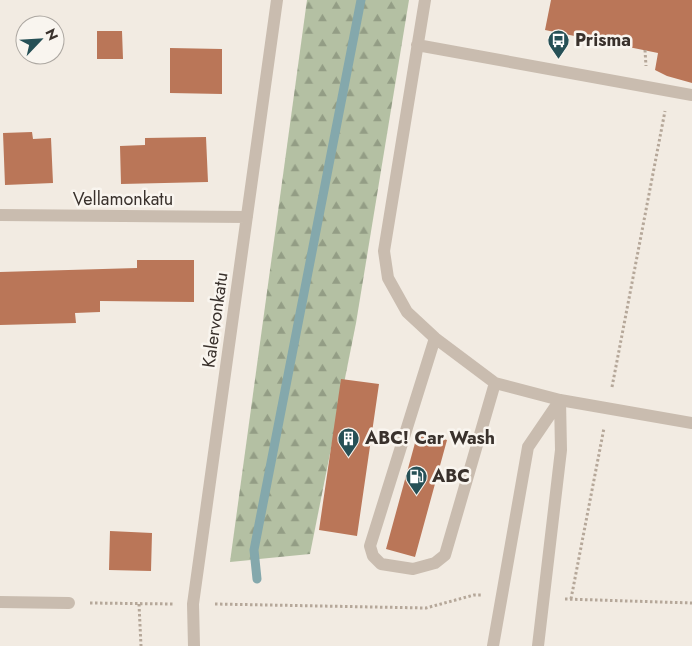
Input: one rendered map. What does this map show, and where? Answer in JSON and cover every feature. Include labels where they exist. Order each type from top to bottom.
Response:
[{"type":"street","name":"Kalervonkatu","points":[[194,646],[192,604],[277,0]]},
{"type":"street","points":[[425,0],[384,250],[388,278],[407,312],[435,338],[495,383],[560,400],[692,422]]},
{"type":"street","points":[[418,45],[692,95]]},
{"type":"street","name":"Vellamonkatu","points":[[0,216],[247,217]]},
{"type":"street","points":[[435,338],[370,546],[373,556],[381,564],[413,569],[434,564],[445,554],[495,383]]},
{"type":"street","points":[[493,646],[528,447],[560,400]]},
{"type":"street","points":[[538,646],[561,450],[560,400]]},
{"type":"street","points":[[0,602],[69,603]]},
{"type":"path","points":[[572,599],[669,91]]},
{"type":"path","points":[[69,603],[426,608],[474,595],[502,596]]},
{"type":"path","points":[[544,598],[692,603]]},
{"type":"path","points":[[139,604],[142,646]]},
{"type":"green space","points":[[307,0],[409,0],[356,323],[310,554],[230,562]]},
{"type":"building","points":[[551,0],[692,0],[692,83],[667,76],[655,70],[658,53],[545,30]]},
{"type":"building","points":[[97,31],[122,31],[123,59],[97,59]]},
{"type":"building","points":[[170,48],[222,49],[222,94],[170,93]]},
{"type":"building","points":[[32,132],[33,139],[51,138],[53,183],[5,185],[3,133]]},
{"type":"building","points":[[206,137],[208,182],[121,184],[120,146],[145,145],[145,138]]},
{"type":"building","points":[[137,260],[194,260],[194,302],[100,301],[100,312],[75,313],[76,323],[0,325],[0,272],[137,268]]},
{"type":"building","name":"ABC! Car Wash","points":[[341,379],[379,384],[357,536],[319,530]]},
{"type":"building","name":"ABC","points":[[418,432],[447,440],[415,557],[386,549]]},
{"type":"building","points":[[110,531],[152,533],[151,571],[109,570]]},
{"type":"waterway","points":[[257,579],[254,550],[361,0]]},
{"type":"place","name":"Prisma","points":[[559,59]]},
{"type":"place","name":"ABC! Car Wash","points":[[349,457]]},
{"type":"place","name":"ABC","points":[[416,495]]}]
